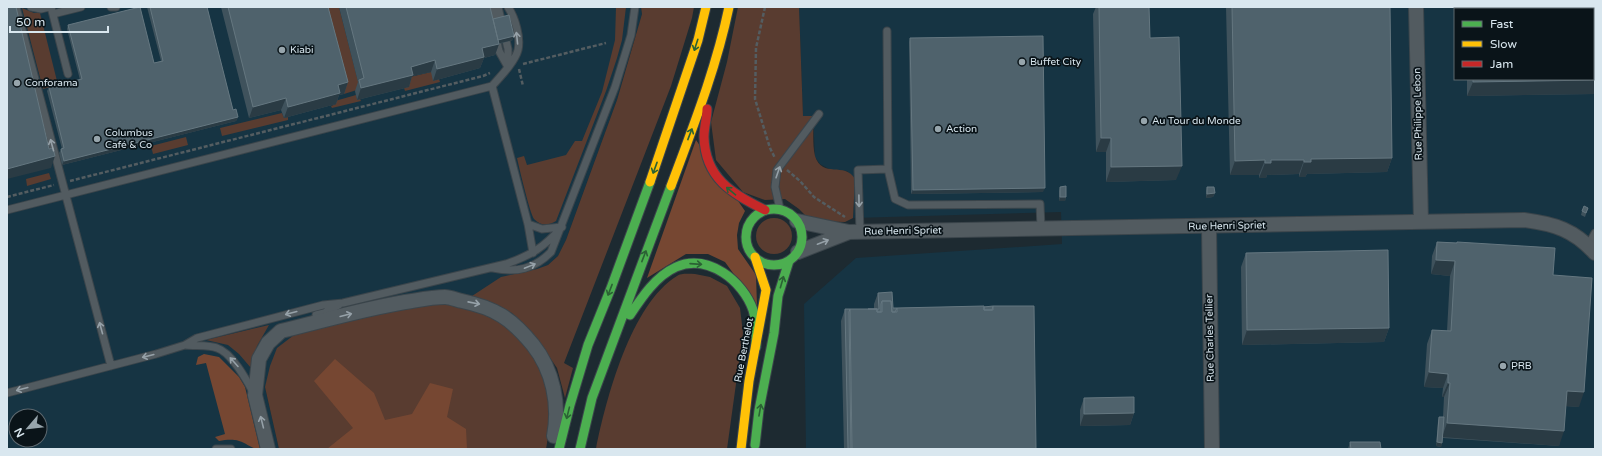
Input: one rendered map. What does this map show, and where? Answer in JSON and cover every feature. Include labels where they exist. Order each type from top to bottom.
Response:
[{"type":"main road","points":[[559,449],[570,405],[588,345],[611,288],[659,158],[698,40],[706,7]]},
{"type":"main road","points":[[580,449],[592,398],[606,358],[709,84],[722,40],[729,7]]},
{"type":"main road","points":[[709,84],[704,132],[706,151],[712,166],[721,181],[728,190],[764,210],[780,209],[787,212],[797,221],[801,228],[801,244],[794,256],[778,296],[774,333],[759,410],[755,449]]},
{"type":"main road","points":[[764,210],[753,218],[746,231],[747,245],[755,257],[768,264],[783,264],[794,256]]},
{"type":"main road","name":"Rue Berthelot","points":[[741,449],[749,381],[766,290],[755,257]]},
{"type":"main road","points":[[606,358],[631,313],[658,279],[679,266],[693,263],[711,266],[728,275],[739,285],[747,298],[755,318],[756,347]]},
{"type":"street","name":"Rue Philippe Lebon","points":[[1416,7],[1421,222]]},
{"type":"street","name":"Rue Henri Spriet","points":[[853,228],[1209,226],[1524,220],[1552,224],[1564,229],[1592,250]]},
{"type":"street","points":[[797,221],[853,228]]},
{"type":"street","name":"Rue Charles Tellier","points":[[1209,226],[1212,449]]},
{"type":"street","points":[[794,256],[853,228]]},
{"type":"street","points":[[268,449],[255,395],[260,359],[268,343],[281,331],[387,305],[445,297],[481,305],[504,317],[520,329],[540,354],[552,379],[556,404],[556,428],[552,449]]},
{"type":"lane","points":[[16,7],[111,366]]},
{"type":"lane","points":[[31,7],[40,9],[81,7]]},
{"type":"lane","points":[[111,7],[116,7]]},
{"type":"lane","points":[[489,7],[499,51],[508,68]]},
{"type":"lane","points":[[493,7],[508,68]]},
{"type":"lane","points":[[498,7],[508,49],[508,68]]},
{"type":"lane","points":[[7,210],[492,86],[508,68],[518,51],[516,26],[508,7]]},
{"type":"lane","points":[[492,268],[506,271],[529,268],[543,260],[551,252],[562,227],[615,87],[631,35],[635,7]]},
{"type":"lane","points":[[51,9],[68,74]]},
{"type":"lane","points":[[887,31],[888,169],[895,199],[908,205],[1040,204],[1041,228]]},
{"type":"lane","points":[[492,86],[528,224],[533,254]]},
{"type":"lane","points":[[780,209],[775,187],[777,170],[819,114]]},
{"type":"lane","points":[[853,228],[858,170],[888,169]]},
{"type":"lane","points":[[528,224],[542,229],[562,227]]},
{"type":"lane","points":[[7,393],[185,345],[204,336],[323,305],[343,303],[492,268],[533,254],[549,242],[562,227]]},
{"type":"lane","points":[[1592,250],[1595,233]]},
{"type":"lane","points":[[281,331],[296,321],[324,313],[343,303]]},
{"type":"lane","points":[[185,345],[218,348],[243,372],[255,395]]},
{"type":"lane","points":[[216,449],[231,449]]},
{"type":"path","points":[[764,7],[756,48],[755,99],[770,148],[776,161]]},
{"type":"path","points":[[523,86],[518,65],[606,43]]},
{"type":"path","points":[[7,197],[483,76],[495,70],[508,68]]},
{"type":"path","points":[[786,168],[814,197],[853,228]]},
{"type":"shaded area","points":[[7,7],[641,7],[642,14],[617,100],[566,240],[558,256],[548,265],[472,296],[475,308],[265,387],[279,449],[7,449]]},
{"type":"shaded area","points":[[321,7],[339,7],[360,89],[344,94]]},
{"type":"shaded area","points":[[616,7],[626,7],[622,40],[606,91],[556,221],[550,224],[542,224],[534,219],[532,215],[517,158],[524,156],[527,165],[566,155],[575,141],[582,141],[602,92],[615,40]]},
{"type":"shaded area","points":[[641,7],[694,7],[671,86],[564,363],[573,368],[565,398],[557,368],[535,336],[512,313],[472,296],[501,277],[548,265],[558,256],[566,240],[617,100],[642,14]]},
{"type":"shaded area","points":[[738,7],[799,7],[803,116],[813,116],[814,151],[818,163],[828,169],[846,171],[855,179],[853,218],[845,222],[811,221],[799,209],[785,199],[765,200],[743,192],[716,160],[711,122],[727,62]]},
{"type":"shaded area","points":[[799,7],[1595,7],[1595,449],[806,449],[804,304],[856,258],[1062,244],[1061,212],[853,218],[855,179],[847,171],[831,170],[820,164],[815,157],[813,116],[803,116]]},
{"type":"shaded area","points":[[22,8],[34,13],[40,13],[58,85],[43,89]]},
{"type":"shaded area","points":[[431,72],[439,79],[440,82],[405,91],[404,88],[406,78]]},
{"type":"shaded area","points":[[356,95],[357,99],[360,99],[361,101],[332,108],[331,106],[336,104],[335,101]]},
{"type":"shaded area","points":[[282,113],[284,118],[288,117],[288,120],[222,136],[220,128]]},
{"type":"shaded area","points":[[186,137],[188,145],[153,154],[151,146]]},
{"type":"shaded area","points":[[696,140],[745,211],[739,223],[737,235],[738,249],[756,275],[757,306],[725,262],[708,254],[686,254],[647,278]]},
{"type":"shaded area","points":[[49,173],[51,179],[27,186],[26,179]]},
{"type":"shaded area","points":[[774,218],[784,221],[789,226],[792,236],[789,246],[784,251],[774,254],[764,251],[759,246],[756,236],[759,226],[764,221]]},
{"type":"shaded area","points":[[695,274],[710,277],[727,286],[740,308],[743,333],[727,449],[596,449],[606,405],[623,354],[646,308],[661,289],[677,276]]},
{"type":"shaded area","points":[[438,302],[475,308],[521,335],[546,380],[551,419],[546,449],[279,449],[265,387],[270,366],[277,348],[294,335],[318,326]]},
{"type":"shaded area","points":[[269,325],[257,346],[251,368],[239,354],[228,345],[206,340]]},
{"type":"shaded area","points":[[204,354],[219,357],[239,377],[245,387],[260,449],[236,440],[219,441],[215,437],[225,434],[206,363],[196,365],[198,357]]},
{"type":"shaded area","points":[[335,359],[374,393],[385,420],[412,414],[430,383],[453,389],[447,417],[466,429],[467,449],[327,449],[353,428],[314,381]]},
{"type":"building","name":"Conforama","points":[[7,7],[16,7],[49,149],[53,148],[55,156],[7,169]]},
{"type":"building","points":[[140,7],[154,63],[163,61],[150,7],[207,7],[233,110],[236,109],[238,117],[64,161],[61,149],[64,148],[49,87],[82,79],[68,25]]},
{"type":"building","name":"Kiabi","points":[[228,7],[328,7],[348,82],[338,85],[340,93],[292,106],[288,107],[286,98],[253,107]]},
{"type":"building","points":[[346,7],[490,7],[499,44],[482,48],[484,57],[437,69],[435,60],[411,67],[413,75],[361,88],[359,80],[364,78]]},
{"type":"building","points":[[1099,7],[1149,7],[1150,38],[1179,37],[1182,166],[1111,167],[1111,138],[1101,138]]},
{"type":"building","points":[[1232,7],[1390,7],[1392,158],[1311,159],[1311,162],[1304,162],[1304,160],[1271,160],[1271,163],[1265,163],[1265,160],[1235,161]]},
{"type":"building","points":[[1595,7],[1595,80],[1473,82],[1473,80],[1594,80],[1594,8],[1471,8]]},
{"type":"building","points":[[509,15],[514,36],[498,40],[493,19]]},
{"type":"building","points":[[1043,36],[1045,188],[913,190],[910,38]]},
{"type":"building","points":[[1066,186],[1066,197],[1060,197],[1060,187]]},
{"type":"building","points":[[1207,187],[1214,187],[1215,193],[1207,194]]},
{"type":"building","points":[[1584,206],[1588,208],[1586,213],[1582,211]]},
{"type":"building","name":"PRB","points":[[1437,242],[1555,248],[1553,275],[1592,278],[1584,392],[1567,391],[1564,431],[1447,423],[1450,383],[1448,383],[1448,374],[1429,372],[1432,330],[1451,331],[1455,261],[1436,260]]},
{"type":"building","points":[[1388,250],[1389,328],[1247,330],[1246,253]]},
{"type":"building","points":[[892,292],[893,308],[897,308],[895,312],[892,312],[891,301],[882,301],[881,312],[877,312],[877,309],[879,309],[878,293]]},
{"type":"building","points":[[882,301],[891,301],[892,312],[897,312],[897,308],[984,306],[984,310],[993,310],[993,306],[1034,306],[1036,449],[852,449],[850,309],[877,309],[877,312],[882,312]]},
{"type":"building","points":[[993,306],[992,310],[984,310],[984,307]]},
{"type":"building","points":[[845,309],[850,309],[851,449],[848,449]]},
{"type":"building","points":[[1134,397],[1134,413],[1084,414],[1084,398]]},
{"type":"building","points":[[1439,417],[1444,417],[1442,443],[1437,442]]},
{"type":"building","points":[[1350,442],[1380,442],[1381,449],[1351,449]]},
{"type":"traffic: fast","points":[[559,449],[570,405],[588,345],[611,288],[650,182]]},
{"type":"traffic: fast","points":[[580,449],[592,398],[671,186]]},
{"type":"traffic: fast","points":[[769,209],[779,209],[794,217],[800,226],[802,237],[800,248],[794,257],[779,265],[769,265],[758,260],[751,253],[746,242],[746,232],[751,221],[758,214],[769,209]]},
{"type":"traffic: fast","points":[[755,445],[759,410],[774,333],[778,296],[789,261]]},
{"type":"traffic: fast","points":[[630,315],[656,281],[669,271],[676,267],[688,264],[700,264],[712,267],[723,272],[733,280],[748,299],[755,319],[756,347]]},
{"type":"traffic: slow","points":[[650,182],[698,40],[706,7]]},
{"type":"traffic: slow","points":[[671,186],[711,75],[729,7]]},
{"type":"traffic: slow","points":[[741,449],[749,381],[766,290],[755,257]]},
{"type":"traffic: jam","points":[[707,109],[704,137],[709,163],[715,174],[731,191],[765,210]]},
{"type":"place","name":"Kiabi","points":[[282,50]]},
{"type":"place","name":"Buffet City","points":[[1022,62]]},
{"type":"place","name":"Conforama","points":[[17,83]]},
{"type":"place","name":"Au Tour du Monde","points":[[1144,121]]},
{"type":"place","name":"Action","points":[[938,129]]},
{"type":"place","name":"Columbus Café & Co","points":[[97,139]]},
{"type":"place","name":"PRB","points":[[1503,366]]}]
